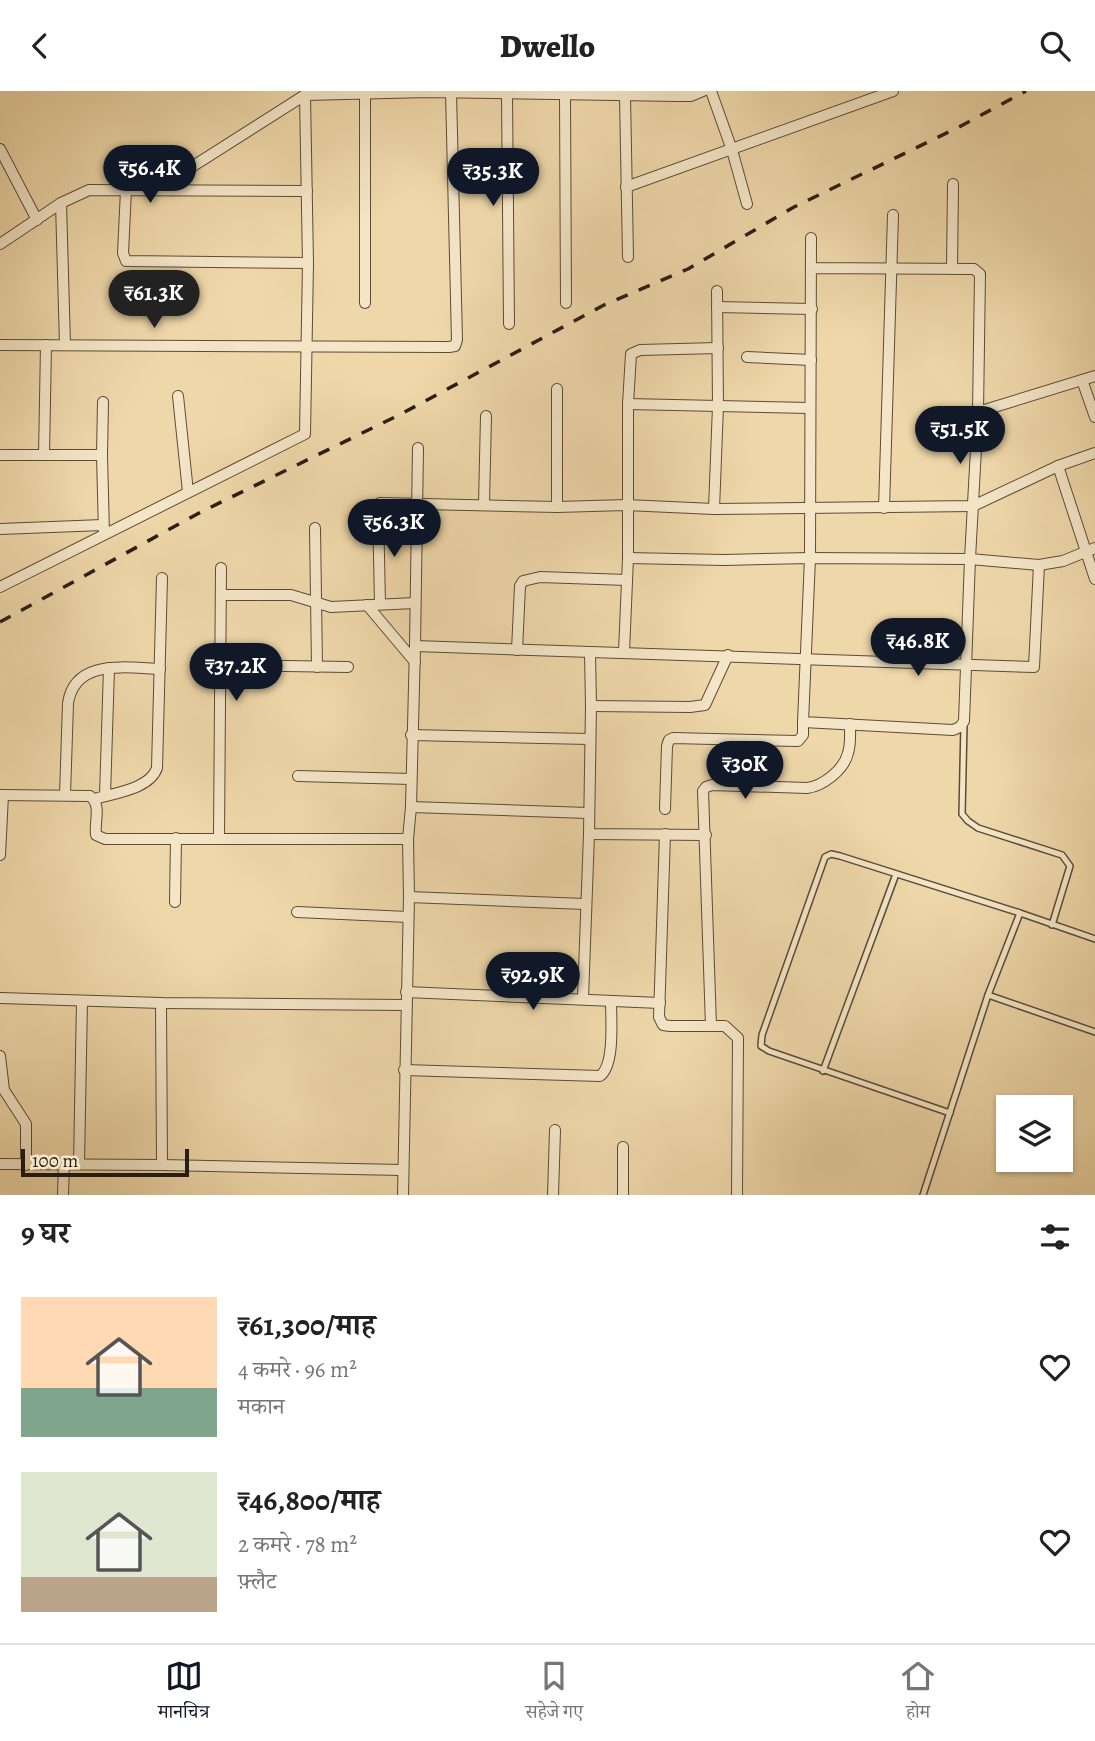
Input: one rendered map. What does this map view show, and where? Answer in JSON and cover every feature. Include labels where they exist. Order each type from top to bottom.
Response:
[{"type":"street","points":[[156,190],[305,95],[428,91],[691,96],[703,91]]},
{"type":"street","points":[[711,91],[747,204]]},
{"type":"street","points":[[365,92],[365,303]]},
{"type":"street","points":[[0,345],[455,346],[452,92]]},
{"type":"street","points":[[626,187],[893,92]]},
{"type":"street","points":[[507,93],[509,324]]},
{"type":"street","points":[[0,587],[104,529],[305,434],[309,263],[305,95]]},
{"type":"street","points":[[565,95],[566,303]]},
{"type":"street","points":[[625,95],[628,257]]},
{"type":"street","points":[[0,149],[37,220]]},
{"type":"street","points":[[953,184],[953,269]]},
{"type":"street","points":[[0,244],[61,203],[89,190],[307,191]]},
{"type":"street","points":[[126,190],[123,253],[126,261],[309,263]]},
{"type":"street","points":[[61,203],[65,345]]},
{"type":"street","points":[[884,508],[893,215]]},
{"type":"street","points":[[666,809],[668,740],[798,741],[803,735],[810,558],[811,239]]},
{"type":"street","points":[[803,722],[953,730],[960,727],[964,721],[978,412],[980,274],[974,269],[811,268]]},
{"type":"street","points":[[714,509],[719,406],[717,291]]},
{"type":"street","points":[[717,307],[812,309]]},
{"type":"street","points":[[44,455],[46,345]]},
{"type":"street","points":[[624,652],[631,354],[635,351],[718,348]]},
{"type":"street","points":[[747,357],[811,360]]},
{"type":"street","points":[[978,412],[1095,376]]},
{"type":"street","points":[[1082,380],[1095,417]]},
{"type":"street","points":[[557,389],[557,507]]},
{"type":"street","points":[[178,396],[187,492]]},
{"type":"street","points":[[103,402],[104,529]]},
{"type":"street","points":[[628,404],[810,408]]},
{"type":"street","points":[[484,504],[486,416]]},
{"type":"street","points":[[403,1195],[408,839],[415,662],[418,449]]},
{"type":"street","points":[[380,604],[378,505],[384,502],[557,507],[626,505],[714,509],[973,506],[1058,466],[1095,453]]},
{"type":"street","points":[[0,455],[102,455]]},
{"type":"street","points":[[1058,466],[1091,549],[1095,579]]},
{"type":"street","points":[[315,528],[317,667]]},
{"type":"street","points":[[0,529],[104,529]]},
{"type":"street","points":[[628,558],[970,559],[1039,565],[1063,561],[1091,549]]},
{"type":"street","points":[[415,646],[1034,667],[1039,565]]},
{"type":"street","points":[[219,837],[221,568]]},
{"type":"street","points":[[517,650],[520,586],[523,581],[540,577],[627,580]]},
{"type":"street","points":[[0,855],[1,795],[100,797],[143,783],[155,775],[158,759],[162,578]]},
{"type":"street","points":[[221,595],[291,595],[331,607],[415,603]]},
{"type":"street","points":[[367,605],[415,662]]},
{"type":"street","points":[[583,998],[592,706],[590,653]]},
{"type":"street","points":[[592,706],[705,705],[728,655]]},
{"type":"street","points":[[220,665],[348,667]]},
{"type":"street","points":[[109,668],[100,797],[95,830],[99,838],[408,839]]},
{"type":"street","points":[[65,795],[68,703],[72,689],[96,669],[160,669]]},
{"type":"street","points":[[711,1026],[706,835],[702,796],[706,787],[820,785],[838,770],[847,757],[850,724]]},
{"type":"street","points":[[411,735],[589,739]]},
{"type":"street","points":[[298,776],[411,779]]},
{"type":"street","points":[[411,807],[588,813]]},
{"type":"street","points":[[589,834],[706,835]]},
{"type":"street","points":[[666,834],[659,1017],[663,1025],[725,1026],[738,1038],[737,1195]]},
{"type":"street","points":[[175,902],[176,838]]},
{"type":"street","points":[[409,897],[585,904]]},
{"type":"street","points":[[297,912],[408,917]]},
{"type":"street","points":[[406,992],[660,1003]]},
{"type":"street","points":[[0,998],[161,1003],[405,1005]]},
{"type":"street","points":[[79,1164],[82,1001]]},
{"type":"street","points":[[404,1070],[600,1076],[606,1071],[609,1062],[611,1001]]},
{"type":"street","points":[[161,1003],[162,1165]]},
{"type":"street","points":[[0,1056],[4,1090],[26,1124],[26,1165]]},
{"type":"street","points":[[0,1106],[13,1107]]},
{"type":"street","points":[[553,1195],[555,1131]]},
{"type":"street","points":[[623,1147],[623,1195]]},
{"type":"street","points":[[0,1164],[402,1170]]},
{"type":"street","points":[[63,1195],[64,1164]]},
{"type":"lane","points":[[964,721],[962,814],[978,828],[1062,855],[1070,866],[1052,925]]},
{"type":"lane","points":[[950,1113],[823,1071],[761,1046],[825,857],[831,854],[1095,939]]},
{"type":"lane","points":[[823,1071],[896,874]]},
{"type":"lane","points":[[923,1195],[988,995],[1020,913]]},
{"type":"lane","points":[[988,995],[1095,1032]]},
{"type":"railway","points":[[0,622],[201,512],[401,414],[604,305],[688,269],[794,207],[959,127],[1026,91]]}]
